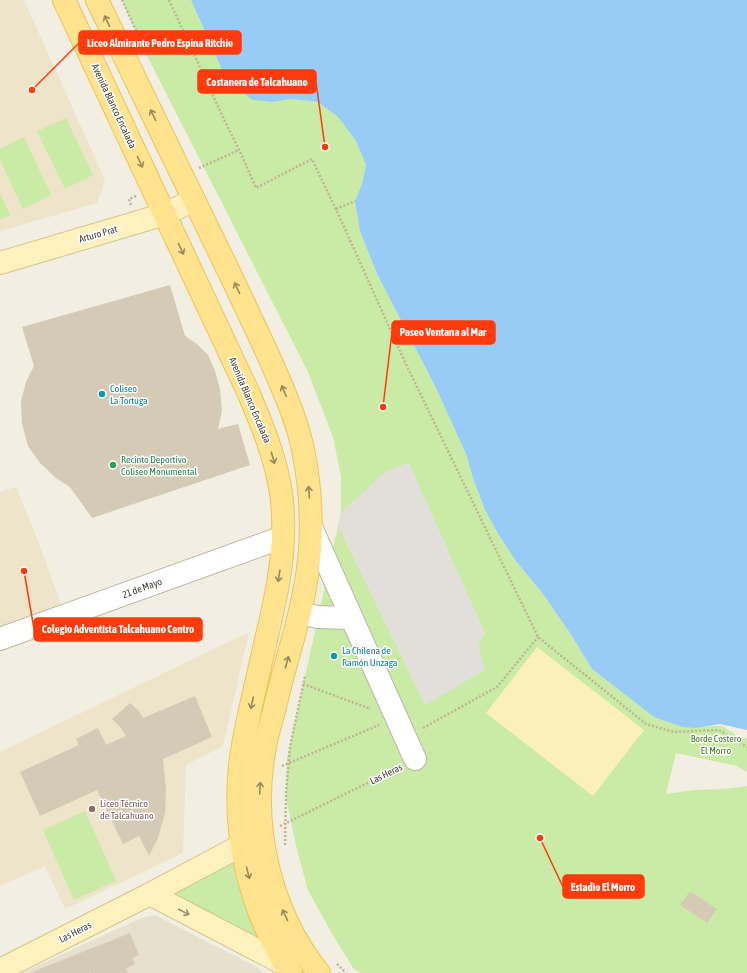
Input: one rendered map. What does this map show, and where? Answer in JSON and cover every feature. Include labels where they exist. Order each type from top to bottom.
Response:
[{"type":"main road","name":"Avenida Blanco Encalada","points":[[64,0],[249,394],[268,440],[276,470],[283,514],[282,560],[276,598],[243,745],[238,795],[242,845],[252,891],[260,914],[277,950],[289,969]]},
{"type":"main road","points":[[97,0],[254,323],[289,402],[304,455],[308,482],[311,527],[308,574],[300,613],[264,751],[261,774],[260,815],[266,859],[272,883],[291,928],[319,973]]},
{"type":"street","name":"Arturo Prat","points":[[0,263],[165,214],[194,200]]},
{"type":"street","points":[[311,527],[415,759]]},
{"type":"street","name":"21 de Mayo","points":[[0,639],[283,537]]},
{"type":"street","points":[[300,613],[318,617],[351,618]]},
{"type":"street","name":"Las Heras","points":[[0,970],[150,894],[242,845]]},
{"type":"street","points":[[150,894],[289,969]]},
{"type":"path","points":[[169,0],[256,188],[312,159],[404,360],[538,637],[646,724],[674,732],[720,730],[747,747]]},
{"type":"path","points":[[183,176],[238,150]]},
{"type":"path","points":[[336,209],[355,201]]},
{"type":"path","points":[[405,737],[497,687],[538,637]]},
{"type":"path","points":[[283,677],[396,718]]},
{"type":"path","points":[[261,774],[396,718]]},
{"type":"path","name":"Las Heras","points":[[262,835],[415,759]]},
{"type":"shaded area","points":[[0,0],[24,0],[105,180],[97,203],[0,231]]},
{"type":"shaded area","points":[[409,463],[485,633],[478,644],[485,670],[425,705],[338,526],[341,513],[386,471]]},
{"type":"shaded area","points":[[16,487],[62,607],[0,629],[0,492]]},
{"type":"shaded area","name":"Liceo Técnico de Talcahuano","points":[[249,632],[223,746],[186,765],[183,853],[65,909],[45,866],[0,886],[0,752]]},
{"type":"shaded area","points":[[155,915],[257,967],[264,973],[22,973],[141,918]]},
{"type":"green space","name":"Borde Costero El Morro","points":[[122,0],[191,0],[224,74],[273,102],[291,99],[318,102],[338,117],[356,141],[366,165],[362,184],[355,201],[360,231],[377,274],[436,388],[466,454],[485,510],[515,560],[543,594],[570,633],[592,669],[654,717],[682,727],[722,726],[742,739],[747,738],[747,772],[737,766],[676,753],[666,794],[747,786],[747,973],[361,973],[353,968],[308,890],[298,854],[286,799],[287,758],[341,513],[341,476],[333,437],[308,372],[140,42]]},
{"type":"green space","points":[[66,118],[93,175],[65,189],[37,131]]},
{"type":"green space","points":[[24,137],[51,195],[23,209],[0,160],[0,149]]},
{"type":"green space","points":[[0,193],[10,215],[0,220]]},
{"type":"green space","points":[[85,811],[116,881],[74,900],[43,830]]},
{"type":"green space","points":[[233,856],[264,946],[167,891]]},
{"type":"sand","points":[[537,647],[644,730],[593,796],[486,713]]},
{"type":"water","points":[[191,0],[747,0],[747,730],[720,724],[696,728],[682,727],[654,717],[592,669],[570,633],[543,594],[515,560],[485,510],[466,454],[436,388],[377,274],[360,231],[355,201],[362,184],[366,165],[356,141],[338,117],[318,102],[291,99],[273,102],[253,100],[240,91],[224,74]]},
{"type":"building","points":[[169,30],[176,48],[160,54],[153,36]]},
{"type":"building","points":[[170,285],[185,336],[197,344],[208,355],[215,371],[220,389],[222,411],[218,429],[238,424],[250,465],[92,518],[70,487],[56,478],[40,463],[28,446],[22,424],[21,401],[26,382],[34,366],[22,327]]},
{"type":"building","points":[[195,696],[212,737],[163,759],[166,789],[165,813],[158,838],[149,856],[139,836],[123,844],[97,790],[40,816],[20,772],[79,745],[76,739],[98,728],[106,745],[126,736],[112,719],[130,703],[139,711],[143,718]]},
{"type":"building","points":[[690,891],[717,909],[707,923],[680,905]]},
{"type":"building","points":[[130,933],[139,955],[132,958],[135,964],[126,968],[128,973],[30,973]]},
{"type":"place","name":"Liceo Almirante Pedro Espina Ritchie","points":[[32,90]]},
{"type":"place","name":"Costanera de Talcahuano","points":[[325,147]]},
{"type":"place","name":"Coliseo La Tortuga","points":[[102,394]]},
{"type":"place","name":"Paseo Ventana al Mar","points":[[383,407]]},
{"type":"place","name":"Recinto Deportivo Coliseo Monumental","points":[[113,465]]},
{"type":"place","name":"Colegio Adventista Talcahuano Centro","points":[[24,571]]},
{"type":"place","name":"La Chilena de Ramón Unzaga","points":[[334,656]]},
{"type":"place","name":"Liceo Técnico de Talcahuano","points":[[92,809]]},
{"type":"place","name":"Estadio El Morro","points":[[540,838]]}]
